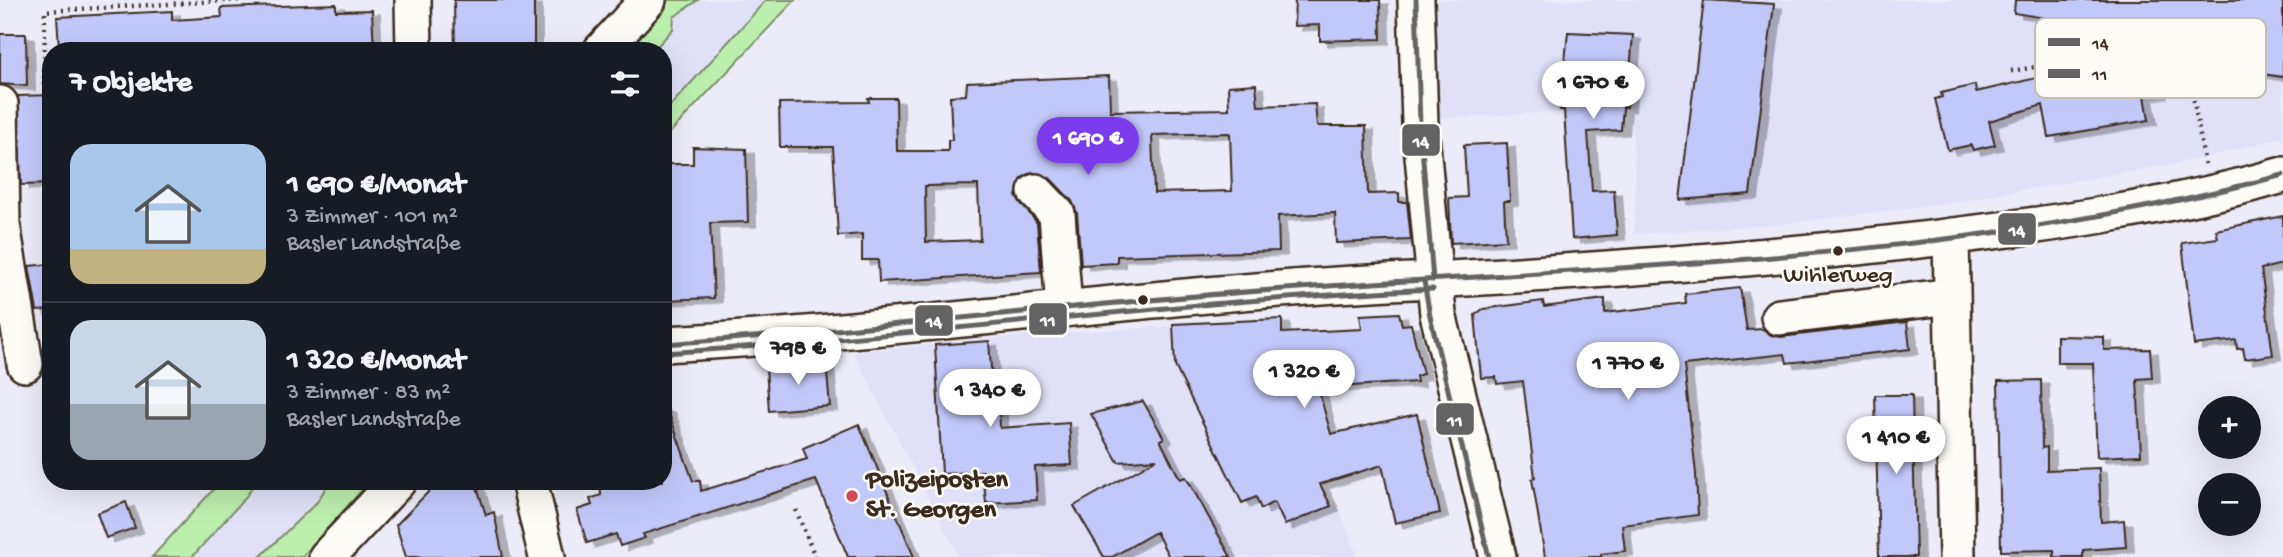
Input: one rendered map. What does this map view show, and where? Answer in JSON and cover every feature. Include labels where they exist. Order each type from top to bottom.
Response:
[{"type":"street","points":[[412,0],[414,42]]},
{"type":"street","points":[[609,42],[648,0]]},
{"type":"street","points":[[1416,0],[1420,124],[1433,281],[1438,314],[1498,557]]},
{"type":"street","points":[[0,104],[2,225],[25,365]]},
{"type":"street","points":[[672,343],[1064,309],[1753,260],[2040,225],[2210,193],[2283,175]]},
{"type":"street","points":[[1036,192],[1057,214],[1064,309]]},
{"type":"street","points":[[1951,236],[1957,557]]},
{"type":"street","points":[[1779,317],[1952,296]]},
{"type":"street","points":[[327,557],[390,490]]},
{"type":"street","points":[[531,490],[547,557]]},
{"type":"path","points":[[45,42],[45,11],[239,0]]},
{"type":"path","points":[[2011,71],[2035,67]]},
{"type":"path","points":[[2192,98],[2210,193]]},
{"type":"path","points":[[796,510],[815,557]]},
{"type":"shaded area","points":[[698,0],[766,0],[672,104],[672,42],[661,42],[673,29],[674,17]]},
{"type":"shaded area","points":[[1437,0],[2283,0],[2283,137],[2198,160],[1942,204],[1774,225],[1634,234],[1635,183],[1631,107],[1437,119]]},
{"type":"shaded area","points":[[1282,319],[1250,385],[1310,514],[1337,503],[1358,557],[959,557],[853,352],[1045,334]]},
{"type":"shaded area","points":[[250,490],[324,490],[317,502],[260,557],[192,557]]},
{"type":"green space","points":[[661,0],[698,0],[674,17],[673,29],[661,42],[623,42]]},
{"type":"green space","points":[[766,0],[795,0],[672,130],[672,104]]},
{"type":"green space","points":[[213,490],[250,490],[192,557],[152,557]]},
{"type":"green space","points":[[324,490],[362,490],[302,557],[260,557],[317,502]]},
{"type":"building","points":[[454,0],[534,0],[534,42],[455,42]]},
{"type":"building","points":[[1295,0],[1380,0],[1381,39],[1320,41],[1320,25],[1294,26]]},
{"type":"building","points":[[1704,0],[1774,4],[1750,194],[1680,200]]},
{"type":"building","points":[[2015,0],[2283,0],[2283,77],[2266,74],[2266,18],[2046,18],[2014,13]]},
{"type":"building","points":[[336,4],[336,11],[372,10],[374,42],[59,42],[57,17],[172,11],[172,20],[222,17],[221,8]]},
{"type":"building","points":[[1568,32],[1633,35],[1627,107],[1623,107],[1621,130],[1588,132],[1592,191],[1614,190],[1617,235],[1572,239],[1564,110],[1560,110]]},
{"type":"building","points":[[0,34],[26,34],[27,86],[0,84]]},
{"type":"building","points":[[1109,76],[1110,111],[1229,109],[1228,86],[1256,84],[1258,106],[1315,104],[1317,126],[1366,126],[1368,194],[1399,193],[1399,202],[1407,202],[1411,240],[1336,243],[1335,213],[1278,216],[1279,251],[1117,256],[1117,263],[1081,265],[1077,213],[1072,201],[1050,178],[1032,172],[1022,178],[1016,196],[1037,223],[1041,272],[879,282],[878,260],[862,260],[862,234],[838,236],[833,147],[780,147],[779,103],[869,102],[868,98],[896,98],[897,151],[948,151],[948,140],[952,140],[950,96],[966,95],[967,82]],"holes":[[[1230,133],[1232,191],[1154,193],[1152,135]],[[978,185],[980,240],[926,242],[925,186]]]},
{"type":"building","points":[[2035,78],[2035,98],[2145,98],[2149,120],[2049,137],[2043,105],[1989,121],[1995,145],[1973,150],[1971,145],[1948,150],[1935,99],[1942,97],[1941,93],[1975,85],[1976,92]]},
{"type":"building","points":[[42,95],[42,184],[21,185],[18,96]]},
{"type":"building","points":[[1507,143],[1510,201],[1504,201],[1506,240],[1451,243],[1449,198],[1467,197],[1464,145]]},
{"type":"building","points":[[693,147],[746,149],[748,222],[710,223],[714,298],[672,300],[672,164],[693,164]]},
{"type":"building","points":[[2283,216],[2283,264],[2261,269],[2273,355],[2245,359],[2243,348],[2237,349],[2236,340],[2194,345],[2182,243],[2218,238],[2216,230]]},
{"type":"building","points":[[42,265],[42,311],[37,311],[29,266]]},
{"type":"building","points":[[1740,288],[1747,330],[1763,329],[1771,335],[1781,337],[1907,322],[1910,349],[1787,363],[1785,354],[1684,365],[1698,515],[1622,525],[1625,551],[1601,554],[1601,557],[1545,557],[1532,479],[1535,478],[1523,381],[1497,384],[1496,377],[1481,378],[1475,315],[1483,309],[1543,301],[1544,307],[1605,299],[1605,313],[1686,303],[1685,294]]},
{"type":"building","points":[[1399,313],[1402,325],[1411,324],[1423,374],[1416,376],[1417,382],[1318,388],[1331,434],[1417,414],[1440,513],[1395,523],[1382,465],[1320,484],[1331,506],[1285,525],[1274,502],[1261,509],[1256,497],[1242,503],[1175,366],[1173,324],[1282,319],[1282,333],[1362,329],[1360,315]]},
{"type":"building","points":[[2057,336],[2104,337],[2104,350],[2150,349],[2152,378],[2137,379],[2141,455],[2097,457],[2093,363],[2057,363]]},
{"type":"building","points":[[989,341],[994,409],[999,408],[1000,428],[1069,423],[1072,465],[1035,467],[1037,500],[986,503],[983,471],[942,474],[935,345]]},
{"type":"building","points":[[826,363],[830,406],[769,411],[766,368]]},
{"type":"building","points":[[2041,380],[2042,448],[2047,447],[2047,470],[2099,468],[2101,522],[2124,520],[2126,547],[2083,550],[2083,557],[2054,557],[2054,550],[2001,551],[1998,381]]},
{"type":"building","points":[[1875,395],[1912,395],[1916,557],[1879,557]]},
{"type":"building","points":[[1143,401],[1164,438],[1160,440],[1180,479],[1186,477],[1231,557],[1169,557],[1156,532],[1112,557],[1104,557],[1074,506],[1157,459],[1118,462],[1091,414]]},
{"type":"building","points":[[672,422],[693,481],[700,481],[701,491],[807,459],[803,448],[859,424],[914,557],[848,557],[816,480],[643,534],[645,538],[620,546],[616,534],[587,543],[577,510],[592,505],[590,499],[601,495],[601,490],[672,490]]},
{"type":"building","points":[[430,490],[478,490],[486,515],[494,512],[503,557],[406,557],[396,525]]},
{"type":"building","points":[[126,502],[135,528],[106,538],[97,513]]},
{"type":"transit line","name":"14","points":[[1416,0],[1420,124],[1433,280]]},
{"type":"transit line","name":"14","points":[[672,343],[1220,294],[1795,255],[2041,226],[2162,204],[2283,175]]},
{"type":"transit line","name":"11","points":[[1424,281],[1430,316],[1489,557]]},
{"type":"transit line","name":"11","points":[[672,352],[1241,302],[1433,289]]},
{"type":"place","name":"Wihlerweg","points":[[1838,251]]},
{"type":"place","name":"Polizeiposten St. Georgen","points":[[852,496]]}]
